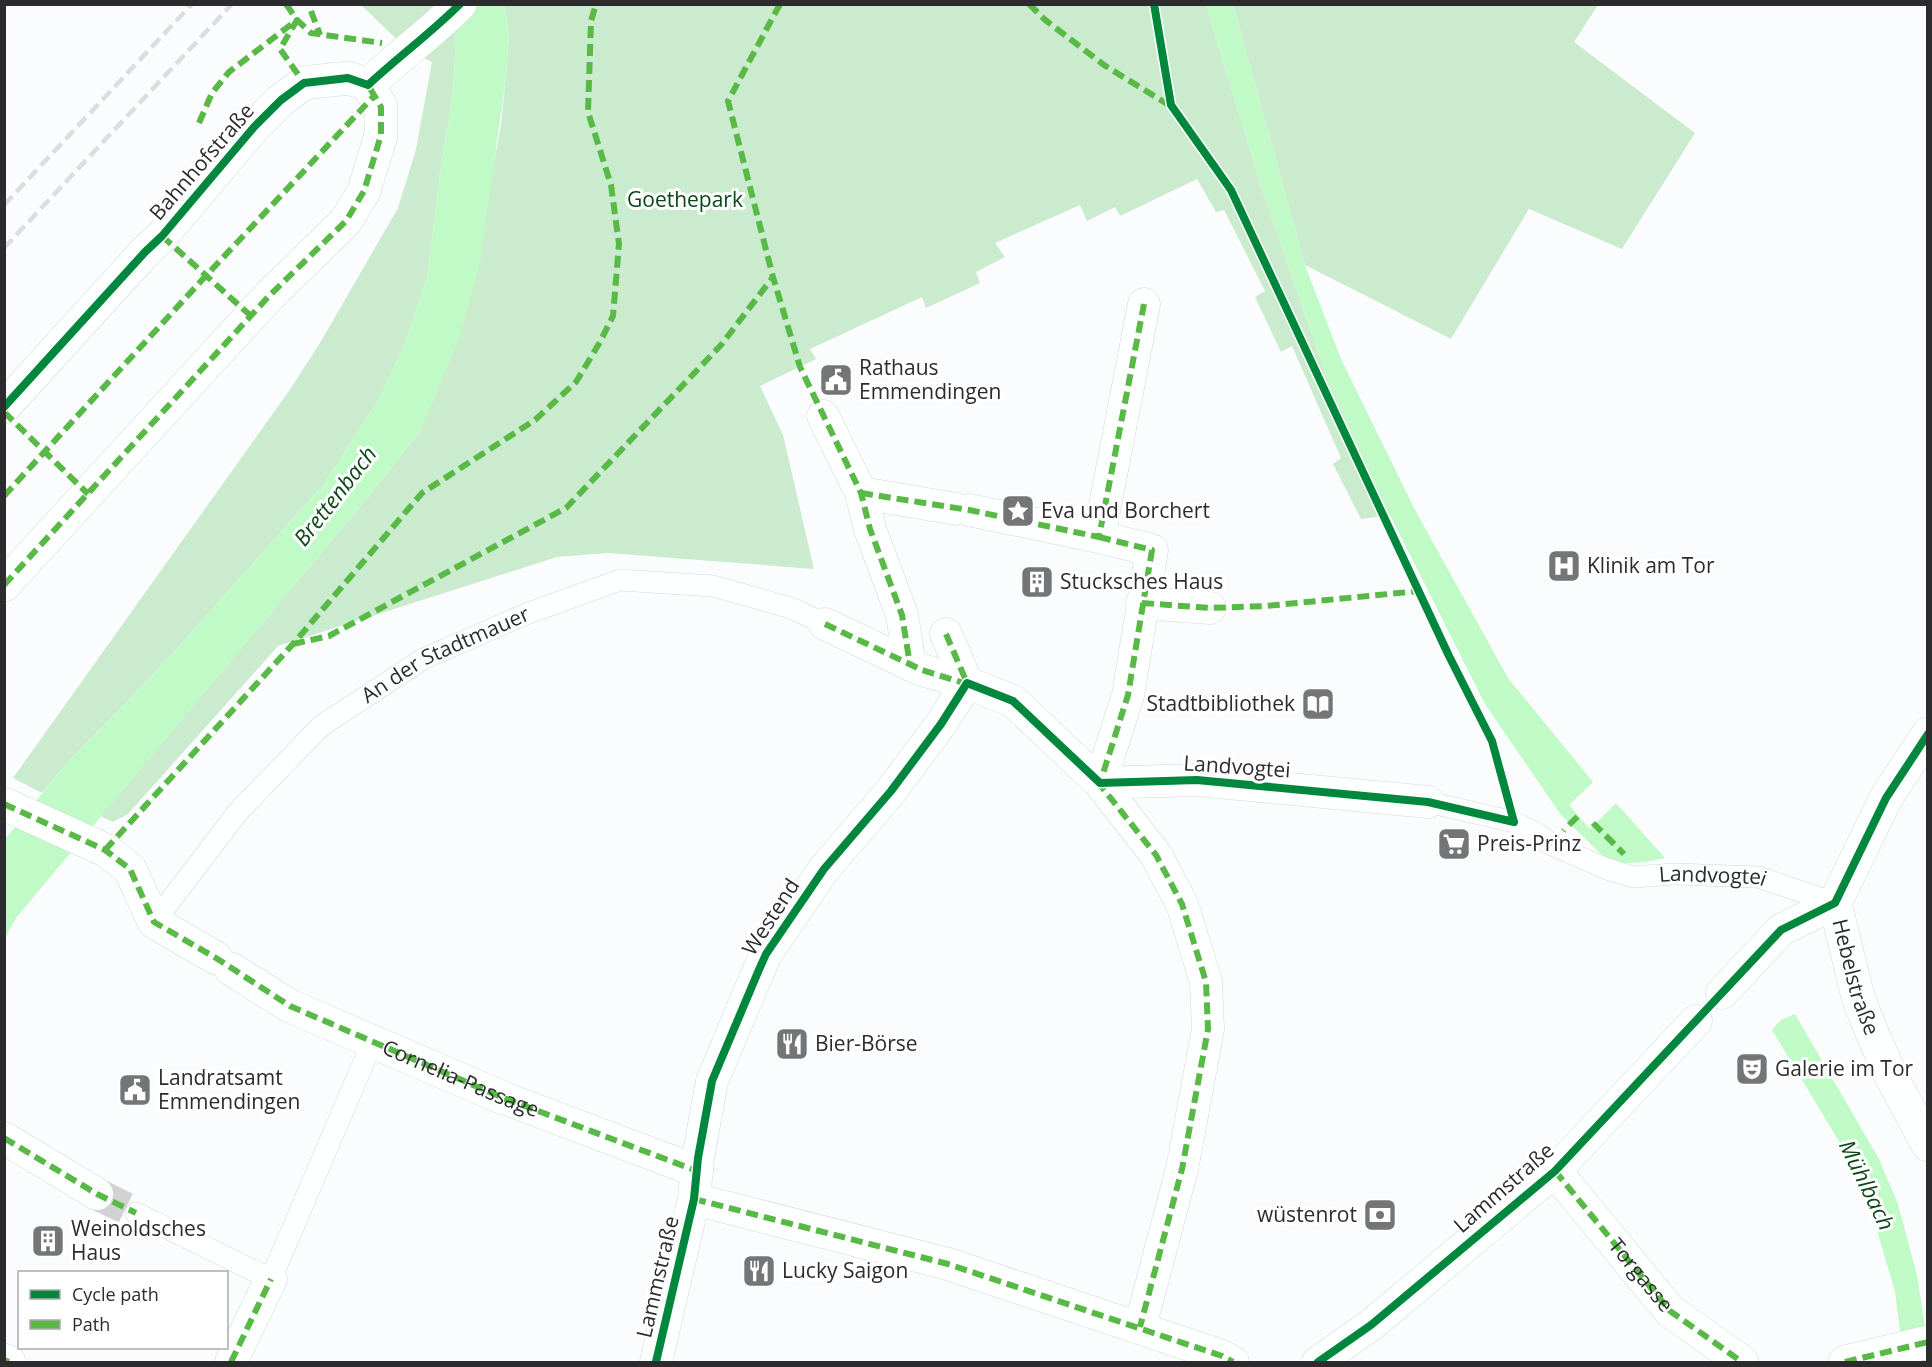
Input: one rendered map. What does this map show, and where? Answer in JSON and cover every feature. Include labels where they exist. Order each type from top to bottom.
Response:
[{"type":"street","points":[[4,585],[269,296],[346,221],[364,191],[381,135],[381,107],[368,85],[394,60],[436,28],[460,4]]},
{"type":"street","name":"Bahnhofstraße","points":[[4,407],[162,236],[254,127],[281,100],[304,83],[348,78],[368,85]]},
{"type":"street","points":[[1099,537],[1144,304]]},
{"type":"street","points":[[822,416],[861,493],[870,529],[902,615],[910,665]]},
{"type":"street","points":[[861,493],[963,510],[1152,550],[1128,695],[1100,783]]},
{"type":"street","points":[[1142,603],[1210,608]]},
{"type":"street","points":[[825,624],[922,670],[967,683],[1013,701],[1100,783],[1156,855],[1182,904],[1206,982],[1208,1029],[1182,1169],[1140,1327]]},
{"type":"street","points":[[946,634],[967,683]]},
{"type":"street","name":"Westend","points":[[695,1185],[712,1081],[766,954],[825,869],[891,791],[941,724],[967,683]]},
{"type":"street","points":[[1722,993],[1781,930],[1835,903],[1886,798],[1928,734]]},
{"type":"street","name":"Landvogtei","points":[[1100,783],[1197,780],[1428,802]]},
{"type":"street","points":[[7,806],[89,841],[130,869],[154,922]]},
{"type":"street","name":"Hebelstraße","points":[[1835,903],[1855,986],[1872,1033],[1892,1078],[1928,1145]]},
{"type":"street","name":"Cornelia-Passage","points":[[154,922],[224,963],[290,1006],[501,1097],[695,1185]]},
{"type":"street","name":"Lammstraße","points":[[1318,1362],[1371,1325],[1555,1170],[1695,1021]]},
{"type":"street","points":[[4,1138],[97,1194]]},
{"type":"street","name":"Torgasse","points":[[1555,1170],[1670,1311],[1742,1362]]},
{"type":"street","name":"Lammstraße","points":[[656,1362],[695,1185],[1140,1327],[1233,1362]]},
{"type":"street","points":[[231,1362],[271,1279]]},
{"type":"street","points":[[1845,1362],[1914,1345]]},
{"type":"street","points":[[4,1360],[9,1362]]},
{"type":"lane","name":"An der Stadtmauer","points":[[154,922],[238,812],[321,726],[423,659],[526,614],[620,580],[713,586],[791,608],[825,624]]},
{"type":"lane","name":"Landvogtei","points":[[1428,802],[1514,822],[1538,834],[1552,845],[1606,869],[1633,877],[1674,874],[1758,877],[1835,903]]},
{"type":"lane","points":[[136,1213],[271,1279],[372,1043]]},
{"type":"green space","points":[[361,5],[451,5],[456,48],[452,100],[427,278],[405,344],[377,402],[324,484],[155,673],[68,762],[42,793],[13,778],[289,391],[320,343],[398,208],[416,149],[432,62],[408,50]]},
{"type":"green space","name":"Goethepark","points":[[504,5],[1206,5],[1262,189],[1328,381],[1390,515],[1361,519],[1333,464],[1341,458],[1292,346],[1281,352],[1255,297],[1265,291],[1224,210],[1216,212],[1197,179],[1120,216],[1115,207],[1087,221],[1080,205],[995,243],[1005,257],[976,272],[980,283],[926,308],[922,297],[810,349],[816,359],[760,386],[783,435],[814,569],[608,553],[557,557],[278,646],[128,814],[113,822],[100,816],[369,496],[421,430],[489,189],[501,125],[509,35]]},
{"type":"green space","points":[[1233,5],[1598,5],[1574,42],[1695,133],[1622,249],[1529,209],[1451,339],[1305,265]]},
{"type":"water","name":"Brettenbach","points":[[451,5],[504,5],[509,35],[505,84],[480,263],[459,338],[421,430],[369,496],[16,918],[5,938],[5,839],[68,762],[155,673],[324,484],[377,402],[405,344],[427,278],[452,100],[456,48]]},
{"type":"water","points":[[1206,5],[1233,5],[1305,265],[1341,359],[1414,508],[1508,678],[1593,782],[1569,805],[1590,829],[1616,803],[1665,858],[1611,864],[1561,815],[1485,704],[1390,515],[1328,381],[1262,189]]},
{"type":"water","name":"Mühlbach","points":[[1795,1014],[1879,1159],[1898,1204],[1917,1275],[1927,1340],[1927,1362],[1904,1362],[1895,1292],[1870,1207],[1852,1163],[1772,1030],[1781,1020]]},
{"type":"tunnel","points":[[97,1194],[136,1213]]},
{"type":"railway","points":[[4,205],[192,4]]},
{"type":"railway","points":[[4,248],[232,4]]},
{"type":"marked path","points":[[286,4],[297,20],[280,49],[304,83]]},
{"type":"marked path","points":[[105,850],[293,644],[422,493],[535,420],[576,382],[600,342],[613,316],[619,244],[611,185],[588,112],[591,21],[596,4]]},
{"type":"marked path","points":[[780,4],[728,101],[773,277],[800,367],[861,493],[870,529],[902,615],[910,665]]},
{"type":"marked path","points":[[1029,4],[1044,19],[1104,65],[1172,107]]},
{"type":"marked path","points":[[311,11],[320,35]]},
{"type":"marked path","points":[[199,123],[212,93],[229,72],[297,20],[311,33],[382,43]]},
{"type":"marked path","points":[[4,585],[269,296],[346,221],[364,191],[381,135],[381,107],[368,85],[365,84]]},
{"type":"marked path","points":[[4,496],[374,96]]},
{"type":"marked path","points":[[162,236],[251,316]]},
{"type":"marked path","points":[[293,644],[329,636],[566,508],[721,345],[773,277]]},
{"type":"marked path","points":[[861,493],[969,510],[1099,537],[1144,304]]},
{"type":"marked path","points":[[4,412],[88,494]]},
{"type":"marked path","points":[[1099,537],[1152,550],[1128,695],[1100,783]]},
{"type":"marked path","points":[[1142,603],[1210,608],[1266,606],[1419,591]]},
{"type":"marked path","points":[[825,624],[922,670],[970,685]]},
{"type":"marked path","points":[[946,634],[967,683]]},
{"type":"marked path","points":[[1097,781],[1156,855],[1182,904],[1206,982],[1208,1029],[1182,1169],[1140,1327]]},
{"type":"marked path","points":[[4,804],[105,850],[130,869],[154,922],[216,958],[290,1006],[501,1097],[697,1171]]},
{"type":"marked path","points":[[1569,825],[1579,815]]},
{"type":"marked path","points":[[1593,823],[1624,854]]},
{"type":"marked path","points":[[1552,845],[1564,830]]},
{"type":"marked path","points":[[4,1138],[97,1194],[136,1213]]},
{"type":"marked path","points":[[1555,1171],[1670,1311],[1742,1362]]},
{"type":"marked path","points":[[694,1199],[948,1264],[1222,1356],[1233,1362]]},
{"type":"marked path","points":[[231,1362],[271,1279]]},
{"type":"marked path","points":[[1845,1362],[1928,1342]]},
{"type":"marked path","points":[[4,1360],[9,1362]]},
{"type":"cycle path","points":[[4,407],[162,236],[254,127],[281,100],[304,83],[348,78],[368,85],[460,4]]},
{"type":"cycle path","points":[[656,1362],[694,1199],[698,1158],[712,1081],[766,954],[824,869],[891,791],[941,724],[967,683],[1013,701],[1100,783],[1197,780],[1428,802],[1514,822],[1492,741],[1449,656],[1231,190],[1171,105],[1154,4]]},
{"type":"cycle path","points":[[1318,1362],[1371,1325],[1555,1171],[1781,930],[1835,903],[1886,798],[1928,734]]},
{"type":"place","name":"Rathaus Emmendingen","points":[[836,380]]},
{"type":"place","name":"Eva und Borchert","points":[[1018,511]]},
{"type":"place","name":"Klinik am Tor","points":[[1564,566]]},
{"type":"place","name":"Stucksches Haus","points":[[1037,582]]},
{"type":"place","name":"Stadtbibliothek","points":[[1318,704]]},
{"type":"place","name":"Preis-Prinz","points":[[1454,844]]},
{"type":"place","name":"Bier-Börse","points":[[792,1044]]},
{"type":"place","name":"Galerie im Tor","points":[[1752,1069]]},
{"type":"place","name":"Landratsamt Emmendingen","points":[[135,1090]]},
{"type":"place","name":"wüstenrot","points":[[1380,1215]]},
{"type":"place","name":"Weinoldsches Haus","points":[[48,1241]]},
{"type":"place","name":"Lucky Saigon","points":[[759,1271]]}]
